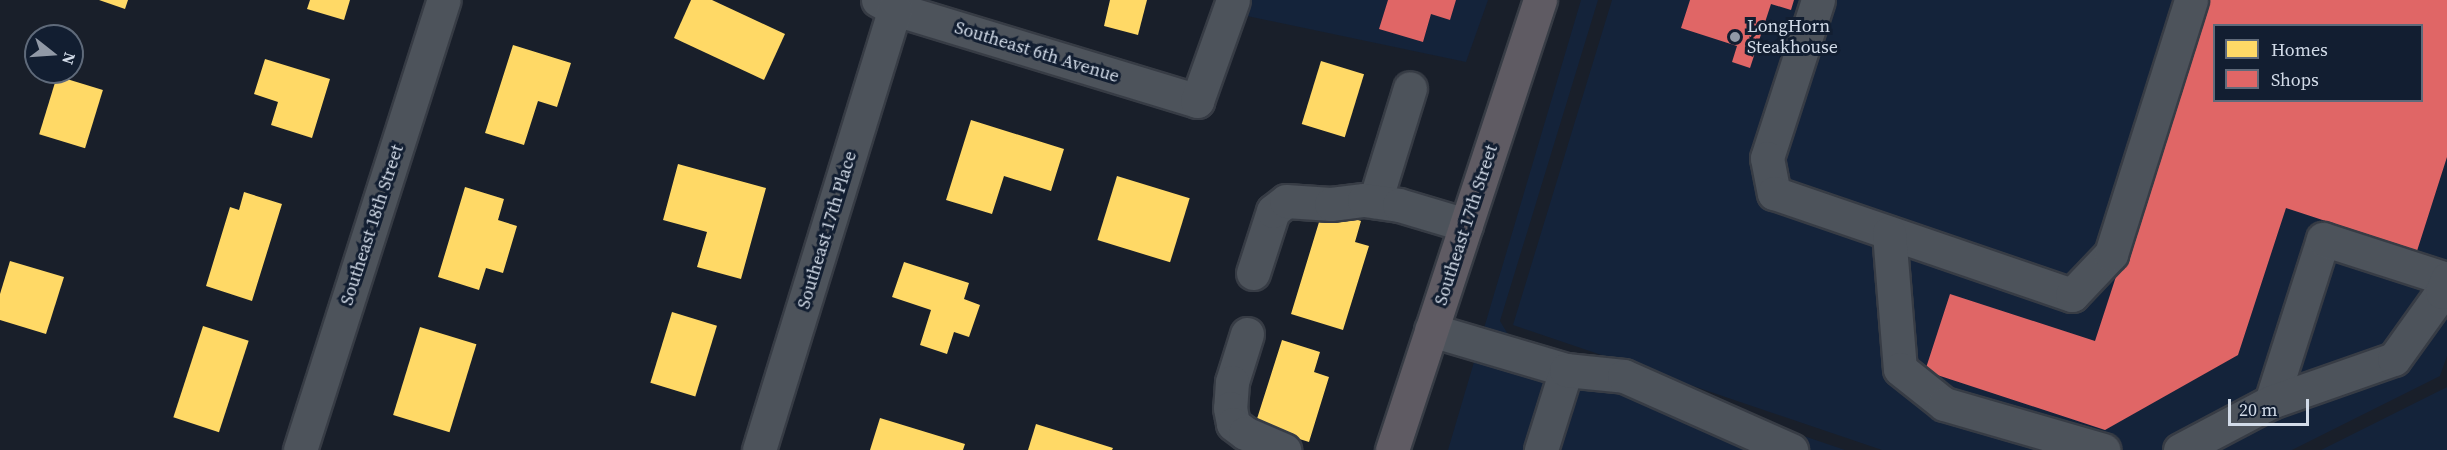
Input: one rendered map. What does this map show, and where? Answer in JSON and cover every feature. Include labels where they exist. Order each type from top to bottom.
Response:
[{"type":"main road","name":"Southeast 17th Street","points":[[1392,450],[1540,0]]},
{"type":"street","name":"Southeast 18th Street","points":[[300,450],[444,0]]},
{"type":"street","name":"Southeast 6th Avenue","points":[[886,5],[1197,101],[1233,0]]},
{"type":"street","points":[[1818,0],[1767,158],[1774,193],[2072,295],[2111,254],[2191,0]]},
{"type":"street","name":"Southeast 17th Place","points":[[759,450],[886,5]]},
{"type":"street","points":[[1375,201],[1410,88]]},
{"type":"street","points":[[1253,273],[1273,211],[1286,201],[1375,201],[1466,225]]},
{"type":"street","points":[[1889,233],[1900,369],[1944,404],[2103,450]]},
{"type":"street","points":[[2180,450],[2271,402],[2394,359],[2442,292],[2447,279],[2323,239],[2271,402]]},
{"type":"street","points":[[1431,330],[1566,370],[1624,376],[1791,450]]},
{"type":"street","points":[[1246,334],[1232,382],[1230,408],[1233,424],[1245,433],[1284,450]]},
{"type":"street","points":[[1540,450],[1566,370]]},
{"type":"shaded area","points":[[1249,0],[1488,0],[1466,62],[1247,16]]},
{"type":"shaded area","points":[[1581,0],[1598,0],[1500,321],[1509,336],[1845,450],[1448,450]]},
{"type":"shaded area","points":[[1612,0],[2447,0],[2447,356],[2440,376],[2292,450],[1882,450],[1513,325]]},
{"type":"shaded area","points":[[2447,387],[2447,450],[2321,450]]},
{"type":"building: Homes","points":[[99,0],[128,0],[125,9]]},
{"type":"building: Homes","points":[[310,0],[350,0],[344,20],[307,9]]},
{"type":"building: Homes","points":[[691,0],[712,0],[785,34],[764,80],[674,38]]},
{"type":"building: Homes","points":[[1110,0],[1147,0],[1138,35],[1104,26]]},
{"type":"building: Homes","points":[[513,45],[571,63],[557,107],[538,101],[524,145],[485,133]]},
{"type":"building: Homes","points":[[265,59],[330,79],[312,138],[271,125],[278,102],[254,94]]},
{"type":"building: Homes","points":[[1321,61],[1364,74],[1345,137],[1302,124]]},
{"type":"building: Homes","points":[[55,84],[83,84],[103,90],[85,148],[39,134]]},
{"type":"building: Homes","points":[[971,120],[1064,149],[1051,191],[1004,176],[992,214],[946,200]]},
{"type":"building: Homes","points":[[678,164],[766,188],[741,279],[697,267],[707,232],[663,220]]},
{"type":"building: Homes","points":[[1117,176],[1190,198],[1170,262],[1097,240]]},
{"type":"building: Homes","points":[[465,187],[504,199],[498,220],[517,226],[503,273],[486,268],[479,290],[438,277]]},
{"type":"building: Homes","points":[[244,192],[282,204],[252,301],[206,286],[230,207],[239,210]]},
{"type":"building: Homes","points":[[1323,209],[1361,221],[1355,242],[1369,246],[1343,330],[1291,314]]},
{"type":"building: Homes","points":[[10,261],[64,277],[46,334],[0,320],[0,294]]},
{"type":"building: Homes","points":[[904,262],[969,283],[964,299],[980,305],[969,337],[954,332],[947,354],[920,345],[931,310],[892,297]]},
{"type":"building: Homes","points":[[672,312],[717,326],[695,397],[650,383]]},
{"type":"building: Homes","points":[[203,326],[249,341],[219,432],[173,417]]},
{"type":"building: Homes","points":[[420,327],[476,344],[450,432],[393,415]]},
{"type":"building: Homes","points":[[1282,340],[1320,352],[1314,372],[1329,377],[1309,442],[1255,425]]},
{"type":"building: Homes","points":[[880,418],[965,444],[963,450],[870,450]]},
{"type":"building: Homes","points":[[1036,424],[1113,448],[1112,450],[1028,450]]},
{"type":"building: Shops","points":[[1388,0],[1456,0],[1450,20],[1431,14],[1423,42],[1379,29]]},
{"type":"building: Shops","name":"LongHorn Steakhouse","points":[[1690,0],[1794,0],[1791,10],[1771,4],[1750,68],[1732,62],[1737,46],[1681,28]]},
{"type":"building: Shops","points":[[2206,0],[2447,0],[2447,157],[2417,251],[2286,208],[2238,355],[2105,430],[1925,371],[1950,294],[2095,341]]},
{"type":"place","name":"LongHorn Steakhouse","points":[[1735,37]]}]
